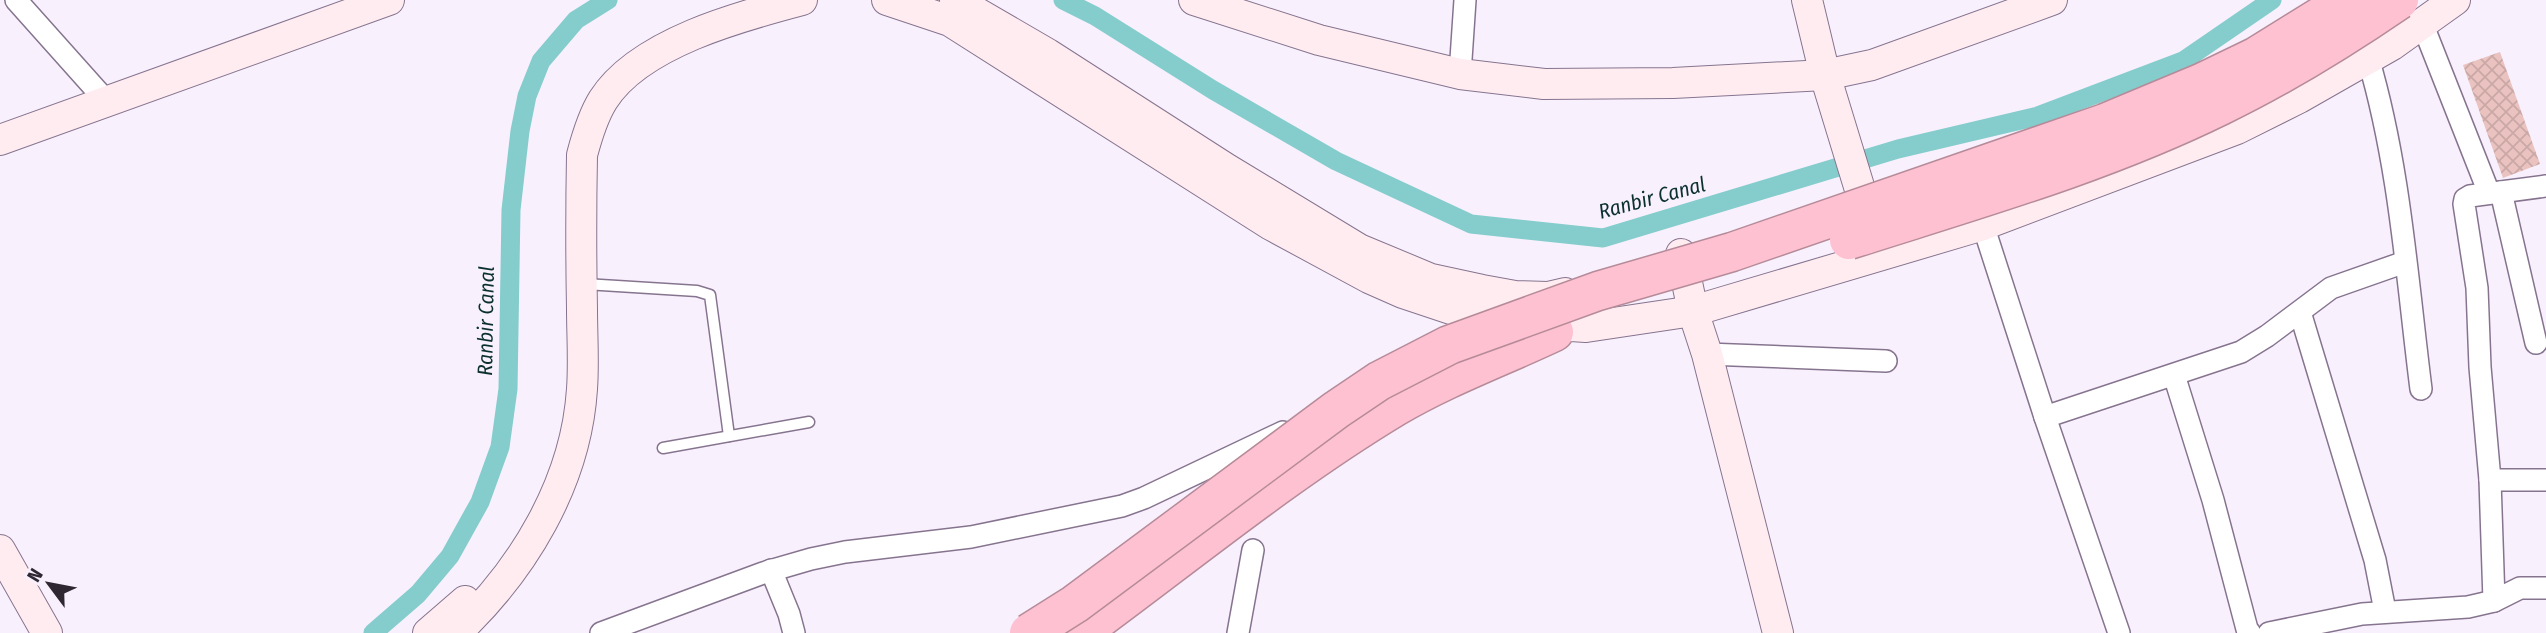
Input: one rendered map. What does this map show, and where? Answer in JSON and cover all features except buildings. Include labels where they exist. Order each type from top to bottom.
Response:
[{"type":"highway","points":[[1029,633],[1104,583],[1336,410],[1379,381],[1449,345],[1598,291],[1745,247],[2105,123],[2257,56],[2347,0]]},
{"type":"highway","points":[[1080,633],[1290,474],[1396,406],[1448,379],[1554,332],[2110,154],[2232,100],[2301,62],[2411,12]]},
{"type":"street","points":[[16,0],[108,103]]},
{"type":"street","points":[[0,140],[389,0]]},
{"type":"street","points":[[428,633],[468,598],[502,556],[533,508],[557,452],[564,419],[568,368],[563,278],[563,165],[575,122],[600,77],[624,53],[731,0]]},
{"type":"street","points":[[456,633],[501,586],[542,524],[559,488],[574,441],[582,390],[582,155],[591,125],[609,93],[628,74],[669,47],[704,30],[748,14],[802,0]]},
{"type":"street","points":[[887,0],[950,21],[1314,250],[1403,293],[1460,312],[1564,327],[1586,327],[1693,311],[1983,225],[2237,129],[2299,98],[2368,58],[2411,12],[2455,0]]},
{"type":"street","points":[[955,0],[1048,54],[1227,169],[1359,249],[1431,279],[1482,290],[1515,296],[1548,297],[1570,292]]},
{"type":"street","points":[[1194,0],[1319,40],[1460,74],[1544,84],[1673,83],[1825,75],[1871,65],[2052,0]]},
{"type":"street","points":[[1460,74],[1465,0]]},
{"type":"street","points":[[1807,0],[1825,75],[1860,189]]},
{"type":"street","points":[[601,633],[771,570],[845,552],[984,534],[1096,512],[1144,498],[1335,407],[1503,319],[1570,292],[2191,74],[2330,0]]},
{"type":"street","points":[[2411,12],[2495,193],[2536,343]]},
{"type":"street","points":[[2368,58],[2385,123],[2397,189],[2421,389]]},
{"type":"street","points":[[2494,601],[2490,480],[2480,368],[2477,288],[2463,204],[2470,196],[2546,186]]},
{"type":"street","points":[[1983,225],[2119,633]]},
{"type":"street","points":[[1681,254],[1693,311],[1707,354],[1778,633]]},
{"type":"street","points":[[2045,417],[2241,352],[2331,288],[2405,262]]},
{"type":"street","points":[[2300,312],[2375,560],[2385,611]]},
{"type":"street","points":[[1707,354],[1886,361]]},
{"type":"street","points":[[2174,375],[2250,633]]},
{"type":"street","points":[[2490,480],[2546,480]]},
{"type":"street","points":[[0,550],[47,633]]},
{"type":"street","points":[[1238,633],[1254,550]]},
{"type":"street","points":[[771,570],[794,633]]},
{"type":"street","points":[[2269,633],[2385,611],[2468,607],[2494,601],[2520,588],[2546,588]]},
{"type":"lane","points":[[582,284],[697,291],[710,295],[729,436]]},
{"type":"lane","points":[[663,448],[809,422]]},
{"type":"waterway","name":"Ranbir Canal","points":[[373,633],[418,594],[450,556],[480,502],[500,447],[508,389],[511,210],[527,96],[541,61],[576,20],[608,0]]},
{"type":"waterway","name":"Ranbir Canal","points":[[1063,0],[1095,16],[1213,90],[1336,161],[1471,224],[1603,238],[1898,149],[2038,116],[2183,61],[2272,0]]}]
